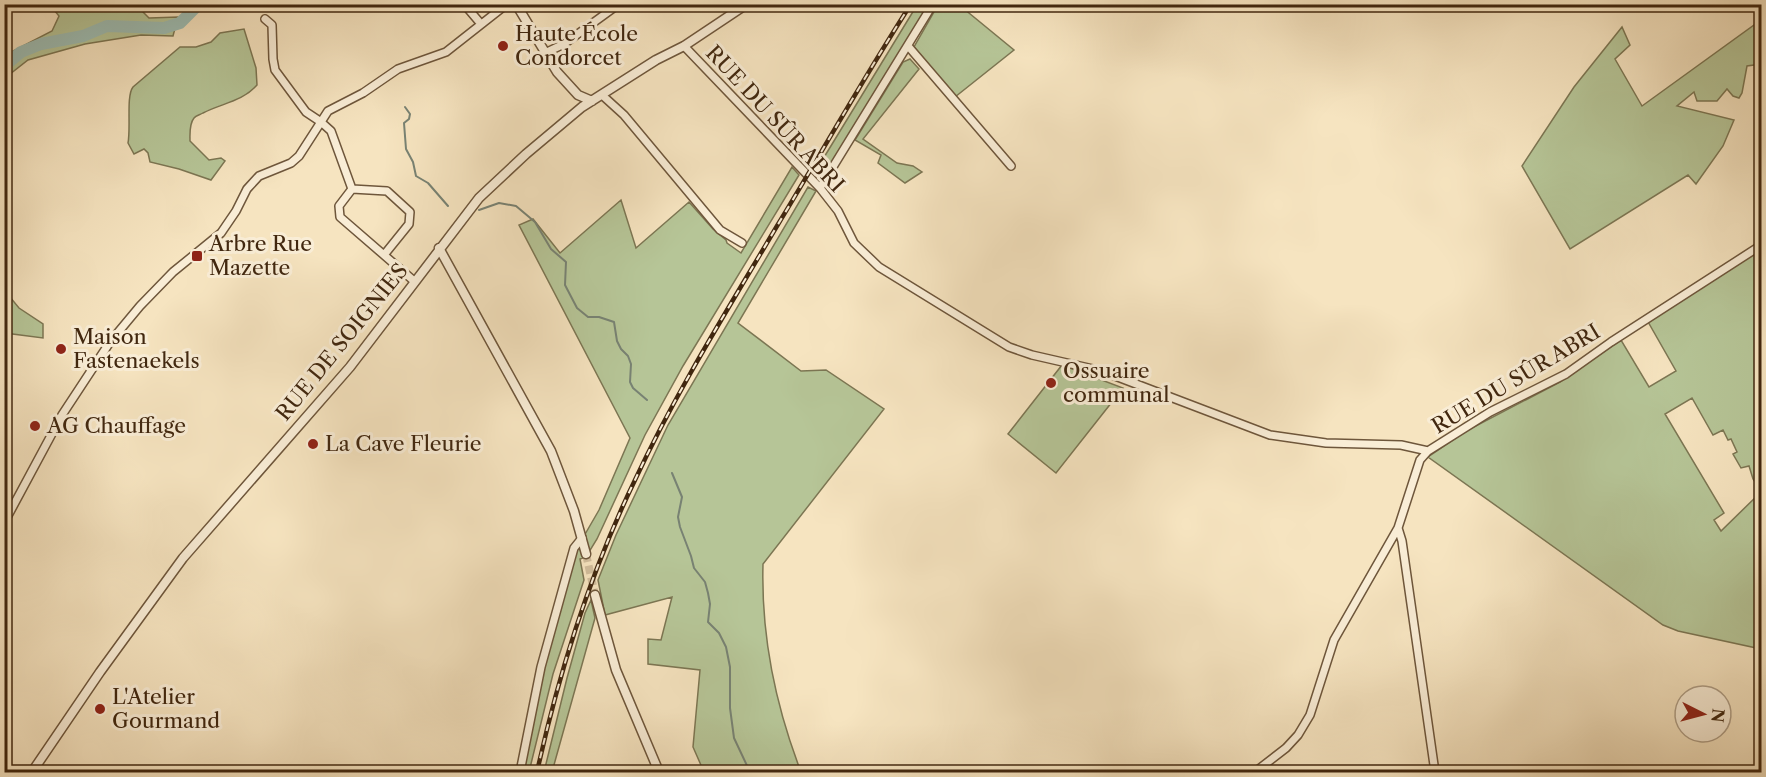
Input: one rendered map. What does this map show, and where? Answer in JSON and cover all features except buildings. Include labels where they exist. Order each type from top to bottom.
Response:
[{"type":"street","points":[[464,4],[481,24]]},
{"type":"street","points":[[4,523],[62,415],[110,342],[166,279],[221,233],[247,189],[259,176],[291,163],[301,154],[328,111],[363,93],[398,69],[446,52],[507,4]]},
{"type":"street","points":[[516,4],[557,72],[578,95],[582,107]]},
{"type":"street","points":[[545,53],[564,44],[619,4]]},
{"type":"street","name":"RUE DE SOIGNIES","points":[[32,772],[100,672],[183,558],[350,367],[479,198],[526,154],[582,107],[656,60],[684,46],[747,4]]},
{"type":"street","points":[[820,188],[933,4]]},
{"type":"street","points":[[265,19],[272,25],[275,70],[306,112],[331,131],[352,189]]},
{"type":"street","name":"RUE DU SÛR ABRI","points":[[684,46],[820,188],[838,211],[854,243],[879,267],[1009,347],[1032,356],[1102,371],[1270,435],[1326,443],[1401,446],[1428,451],[1490,412],[1566,374],[1611,342],[1761,246]]},
{"type":"street","points":[[908,46],[1011,166]]},
{"type":"street","points":[[578,95],[592,101]]},
{"type":"street","points":[[602,95],[624,115],[720,230],[742,243]]},
{"type":"street","points":[[352,189],[387,191],[410,212],[409,224],[384,255]]},
{"type":"street","points":[[352,189],[339,208],[340,217],[414,281]]},
{"type":"street","points":[[1761,193],[1759,219],[1761,246]]},
{"type":"street","points":[[439,248],[551,452],[572,504],[586,554]]},
{"type":"street","points":[[1255,772],[1286,748],[1304,726],[1315,703],[1326,659],[1334,640],[1398,528],[1420,460],[1428,451]]},
{"type":"street","points":[[1398,528],[1402,541],[1435,772]]},
{"type":"street","points":[[520,772],[541,667],[574,548],[582,538]]},
{"type":"street","points":[[595,595],[616,670],[659,772]]},
{"type":"green space","points":[[117,4],[120,7],[136,5],[149,18],[178,17],[173,36],[141,35],[85,44],[28,60],[5,78],[5,59],[13,51],[52,31],[59,16],[50,5]]},
{"type":"green space","points":[[958,4],[1014,50],[955,97],[914,47],[938,5]]},
{"type":"green space","points":[[921,5],[930,5],[822,179],[815,172],[914,10],[917,11]]},
{"type":"green space","points":[[1761,20],[1761,64],[1747,66],[1739,98],[1733,96],[1727,89],[1717,101],[1697,101],[1694,92],[1677,106],[1734,120],[1723,146],[1696,184],[1688,175],[1570,249],[1522,166],[1574,87],[1622,27],[1630,45],[1615,59],[1642,106]]},
{"type":"green space","points":[[244,29],[256,68],[257,85],[238,99],[196,116],[192,120],[190,141],[209,160],[221,158],[225,161],[211,180],[150,162],[148,153],[144,149],[134,154],[128,143],[130,97],[133,87],[180,47],[196,47],[211,42],[220,33]]},
{"type":"green space","points":[[910,59],[919,69],[863,139],[897,163],[913,166],[922,172],[905,183],[878,163],[881,155],[855,140],[903,62]]},
{"type":"green space","points":[[792,167],[799,175],[683,366],[645,435],[589,552],[584,536],[599,510],[630,438],[519,225],[533,219],[560,253],[621,200],[636,248],[689,202],[727,243],[741,253]]},
{"type":"green space","points":[[808,187],[816,191],[738,323],[801,371],[826,370],[884,409],[763,564],[765,617],[772,670],[784,722],[801,772],[704,772],[693,747],[700,670],[648,664],[648,639],[661,640],[672,597],[605,615],[598,580],[616,535],[668,425]]},
{"type":"green space","points":[[1761,246],[1760,489],[1753,479],[1749,466],[1741,468],[1733,454],[1737,452],[1731,439],[1728,440],[1723,430],[1713,435],[1692,398],[1665,414],[1724,513],[1714,520],[1721,531],[1761,492],[1761,649],[1678,631],[1663,625],[1428,457],[1468,430],[1560,382],[1621,340],[1649,387],[1676,371],[1647,320]]},
{"type":"green space","points":[[5,294],[19,308],[43,324],[43,338],[5,333]]},
{"type":"green space","points":[[1062,365],[1123,388],[1056,473],[1008,434]]},
{"type":"green space","points":[[577,549],[580,549],[583,558],[580,559],[584,580],[553,674],[529,772],[522,772],[543,669]]},
{"type":"green space","points":[[591,600],[595,618],[552,772],[544,772],[567,678],[585,613]]},
{"type":"waterway","points":[[4,66],[21,52],[41,44],[83,36],[107,26],[164,28],[180,23],[199,4]]},
{"type":"waterway","points":[[405,107],[410,114],[409,119],[404,123],[406,149],[413,162],[416,176],[428,183],[448,206]]},
{"type":"waterway","points":[[479,210],[499,203],[516,206],[535,222],[551,249],[566,262],[565,285],[577,308],[588,317],[599,317],[614,322],[617,341],[631,364],[630,382],[633,388],[647,400]]},
{"type":"waterway","points":[[672,473],[682,497],[678,517],[680,527],[694,568],[705,582],[708,593],[710,604],[708,622],[719,633],[726,647],[730,667],[730,708],[734,738],[750,772]]},
{"type":"tunnel","points":[[586,554],[595,595]]},
{"type":"railway","points":[[537,772],[555,697],[577,623],[619,515],[651,447],[721,320],[911,4]]},
{"type":"place","name":"Haute École Condorcet","points":[[503,46]]},
{"type":"place","name":"Arbre Rue Mazette","points":[[197,256]]},
{"type":"place","name":"Maison Fastenaekels","points":[[61,349]]},
{"type":"place","name":"Ossuaire communal","points":[[1051,383]]},
{"type":"place","name":"AG Chauffage","points":[[35,426]]},
{"type":"place","name":"La Cave Fleurie","points":[[313,444]]},
{"type":"place","name":"L'Atelier Gourmand","points":[[100,709]]}]
